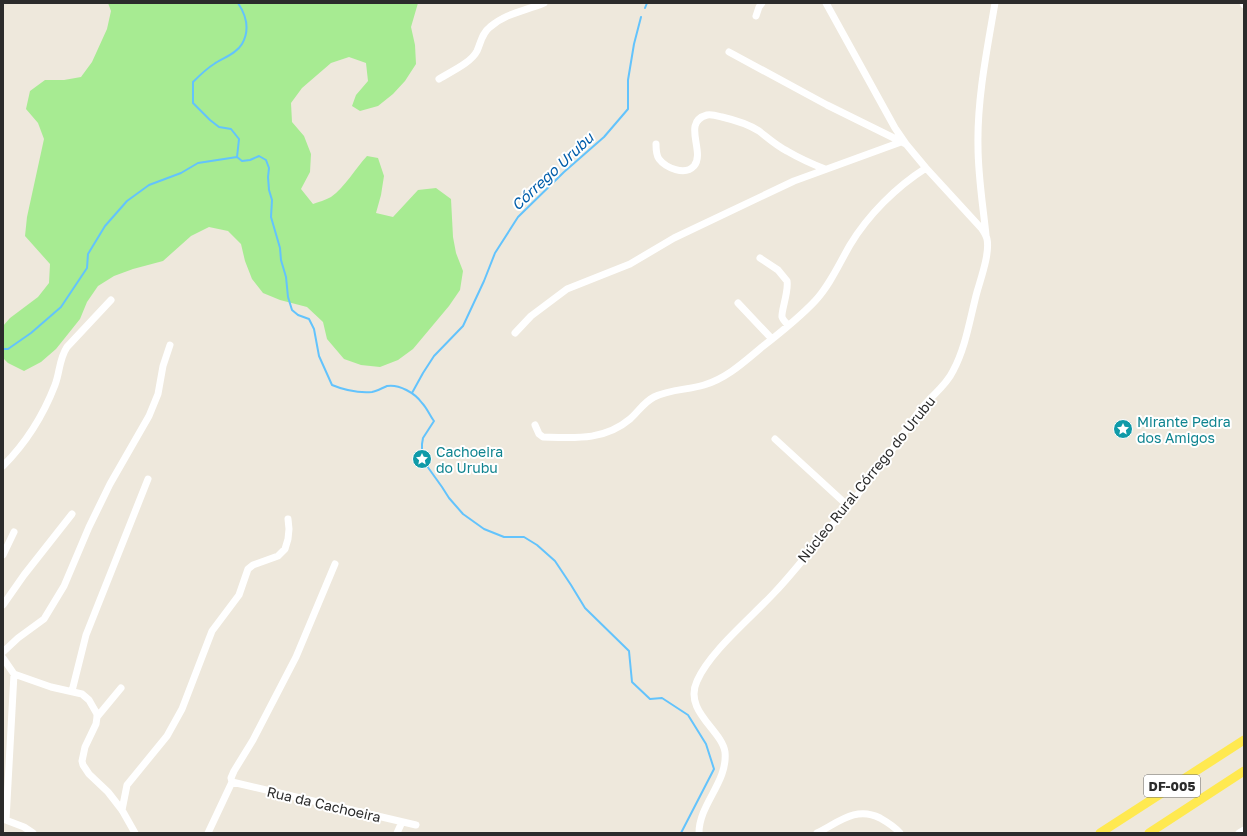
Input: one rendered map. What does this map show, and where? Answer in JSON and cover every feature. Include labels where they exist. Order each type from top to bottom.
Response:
[{"type":"main road","name":"DF-005","points":[[1100,833],[1244,740]]},
{"type":"main road","name":"DF-005","points":[[1150,833],[1244,771]]},
{"type":"street","points":[[439,79],[456,70],[473,57],[488,27],[523,6],[544,3]]},
{"type":"street","points":[[756,16],[762,3]]},
{"type":"street","points":[[826,3],[904,143],[976,222],[986,236]]},
{"type":"street","name":"Núcleo Rural Córrego do Urubu","points":[[699,833],[699,825],[702,817],[719,782],[725,755],[725,750],[720,739],[703,719],[698,709],[694,691],[702,672],[714,656],[779,587],[882,465],[921,409],[952,373],[962,350],[982,276],[988,246],[980,177],[978,121],[995,3]]},
{"type":"street","points":[[729,52],[827,105],[904,143]]},
{"type":"street","points":[[656,144],[656,151],[659,159],[666,165],[678,170],[687,171],[697,162],[698,152],[694,136],[696,124],[700,119],[708,115],[716,116],[746,124],[759,131],[786,151],[825,169]]},
{"type":"street","points":[[515,333],[531,316],[567,289],[630,264],[674,238],[794,181],[825,169],[904,143]]},
{"type":"street","points":[[535,425],[539,434],[543,437],[585,438],[607,432],[630,419],[652,398],[662,394],[703,386],[720,379],[772,339],[815,301],[827,287],[864,224],[897,190],[913,176],[926,168]]},
{"type":"street","points":[[760,258],[778,270],[787,280],[787,292],[782,313],[784,321],[788,325]]},
{"type":"street","points":[[3,466],[19,449],[36,424],[56,383],[61,360],[67,347],[111,300]]},
{"type":"street","points":[[738,303],[772,339]]},
{"type":"street","points":[[3,652],[18,638],[44,619],[64,586],[110,484],[152,410],[158,394],[163,366],[170,345]]},
{"type":"street","points":[[776,439],[848,506]]},
{"type":"street","points":[[72,691],[86,635],[148,479]]},
{"type":"street","points":[[3,605],[24,575],[72,514]]},
{"type":"street","points":[[122,810],[126,785],[161,743],[182,709],[212,631],[239,595],[248,569],[253,565],[278,556],[285,549],[289,534],[288,519]]},
{"type":"street","points":[[3,555],[14,532]]},
{"type":"street","points":[[208,833],[232,782],[231,778],[234,771],[253,740],[296,657],[335,564]]},
{"type":"street","points":[[3,658],[14,674],[51,687],[82,694],[93,706],[97,717],[96,724],[85,748],[82,761],[83,765],[89,774],[108,792],[122,810],[135,833]]},
{"type":"street","points":[[14,674],[4,820],[24,827],[33,833]]},
{"type":"street","points":[[97,717],[121,688]]},
{"type":"street","name":"Rua da Cachoeira","points":[[232,782],[416,825]]},
{"type":"street","points":[[818,833],[855,814],[867,813],[886,822],[900,833]]},
{"type":"street","points":[[397,833],[402,822]]},
{"type":"street","points":[[1239,833],[1244,830]]},
{"type":"green space","points":[[108,3],[418,3],[411,27],[415,45],[416,64],[405,81],[393,94],[378,106],[360,111],[352,106],[356,95],[368,81],[366,63],[349,57],[331,63],[302,88],[291,103],[292,122],[304,136],[311,154],[310,172],[301,189],[313,204],[329,198],[336,193],[367,156],[378,158],[384,176],[376,213],[393,217],[418,190],[436,188],[451,199],[453,237],[456,253],[463,271],[460,290],[449,306],[413,349],[398,360],[380,367],[361,365],[344,359],[327,339],[323,322],[307,307],[280,300],[263,293],[252,279],[245,261],[241,244],[228,231],[209,227],[191,236],[163,261],[114,276],[98,286],[87,302],[80,319],[56,349],[41,362],[24,371],[8,363],[3,358],[3,326],[10,318],[38,297],[49,283],[50,264],[25,236],[27,217],[44,139],[38,123],[26,109],[30,91],[45,80],[64,80],[81,77],[92,62],[107,29],[111,11]]},
{"type":"waterway","name":"Córrego Urubu","points":[[238,3],[243,12],[246,23],[246,33],[242,44],[229,56],[203,72],[193,82],[193,103],[219,127],[231,129],[239,139],[237,157],[242,161],[250,160],[259,156],[266,160],[269,168],[269,190],[272,200],[271,217],[280,248],[281,260],[286,277],[288,297],[292,310],[298,315],[309,319],[314,329],[319,356],[332,385],[352,391],[362,392],[374,392],[387,386],[397,386],[419,399],[434,421],[423,438],[422,459],[449,498],[463,514],[484,529],[504,537],[524,537],[537,545],[555,561],[585,608],[629,651],[632,682],[650,699],[662,698],[688,715],[706,744],[714,769],[681,833]]},
{"type":"waterway","name":"Córrego Urubu","points":[[645,8],[647,3]]},
{"type":"waterway","name":"Córrego Urubu","points":[[412,393],[434,356],[463,326],[495,253],[518,217],[564,172],[604,137],[628,109],[628,80],[634,44],[641,17]]},
{"type":"waterway","name":"Córrego Urubu","points":[[3,349],[8,349],[31,333],[61,307],[87,268],[88,254],[105,226],[127,201],[149,185],[181,173],[198,163],[237,157]]},
{"type":"place","name":"Mirante Pedra dos Amigos","points":[[1123,429]]},
{"type":"place","name":"Cachoeira do Urubu","points":[[422,459]]}]
